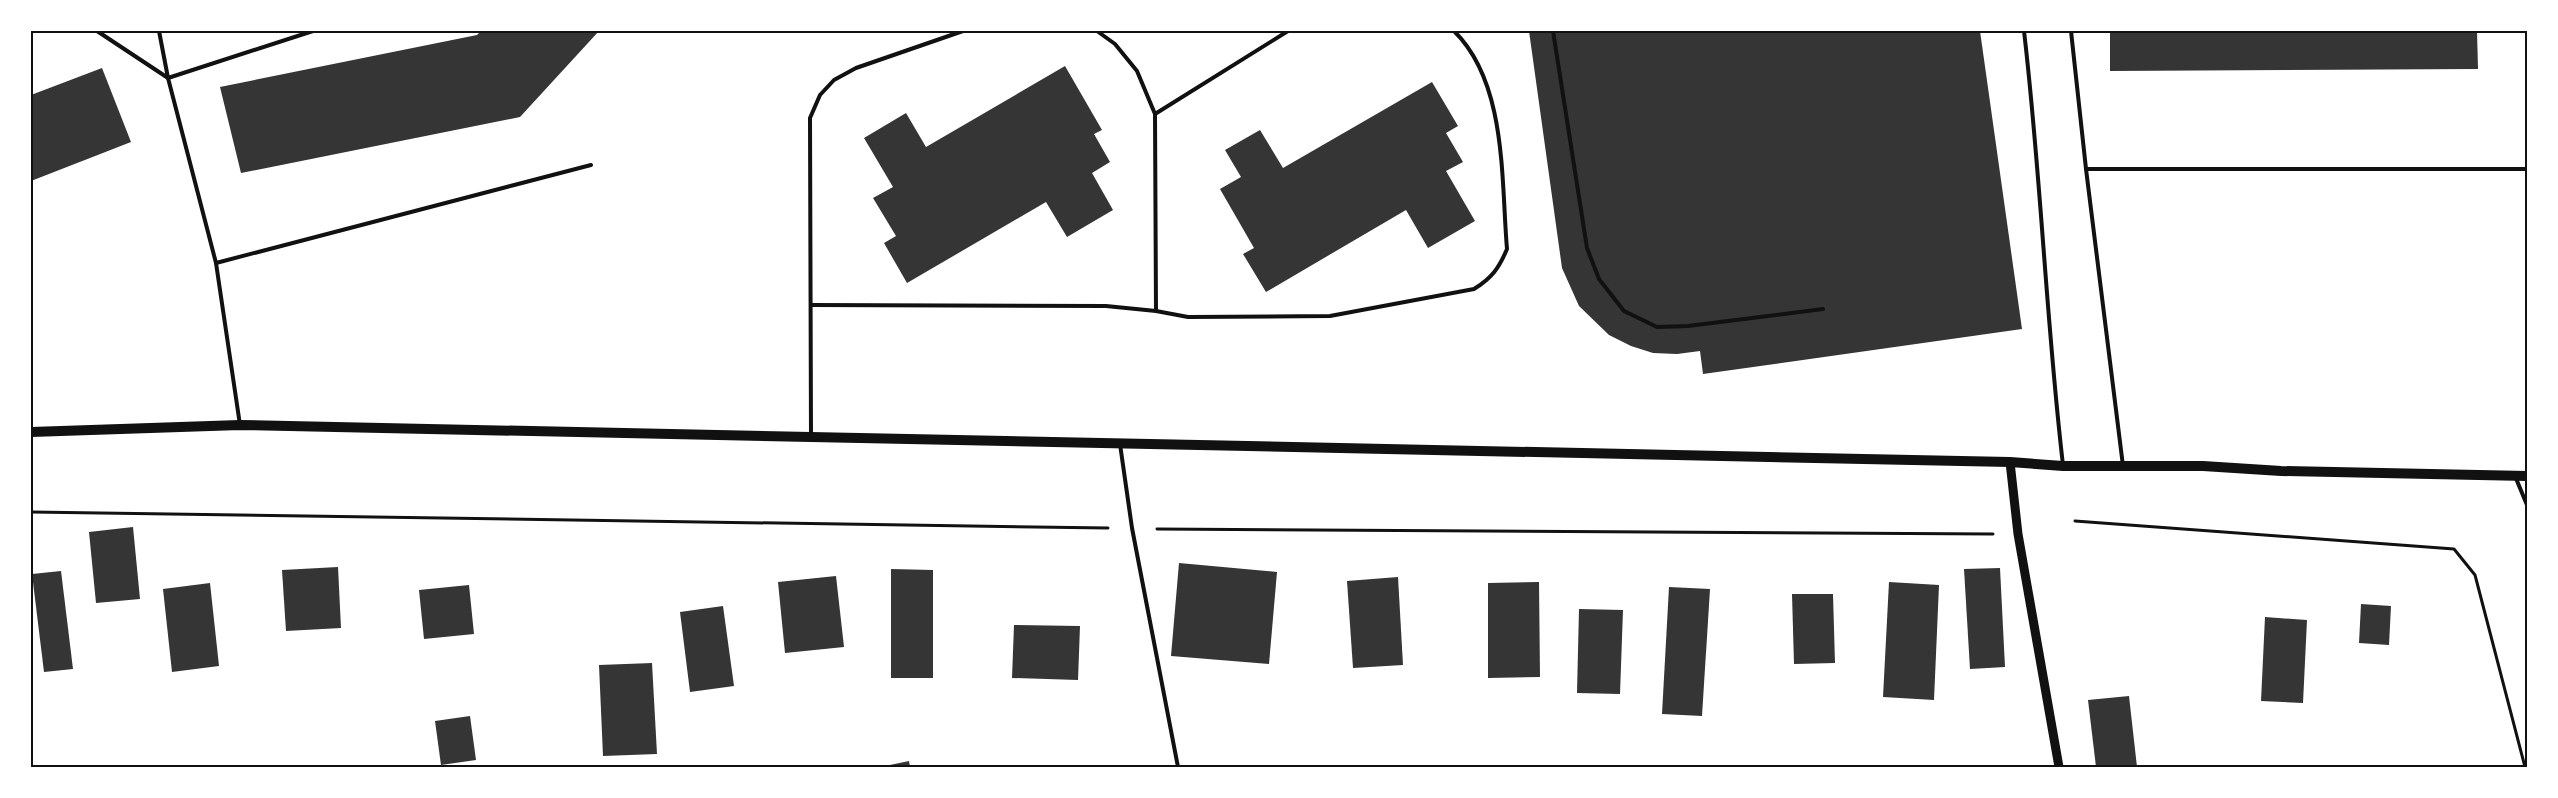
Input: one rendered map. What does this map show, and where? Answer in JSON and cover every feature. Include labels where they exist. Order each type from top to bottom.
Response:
[{"type":"main road","points":[[31,432],[240,425],[2010,462],[2063,466],[2203,466],[2281,471],[2527,476]]},
{"type":"street","points":[[2010,462],[2018,534],[2059,767]]},
{"type":"lane","points":[[97,31],[168,78]]},
{"type":"lane","points":[[159,31],[168,78],[216,263],[240,425]]},
{"type":"lane","points":[[168,78],[313,31]]},
{"type":"lane","points":[[811,436],[810,118],[820,95],[834,80],[856,68],[963,31]]},
{"type":"lane","points":[[1097,31],[1115,44],[1137,71],[1155,114],[1156,312]]},
{"type":"lane","points":[[1155,114],[1288,31]]},
{"type":"lane","points":[[810,305],[1106,306],[1188,317],[1330,316],[1474,289],[1490,279],[1500,267],[1506,249],[1497,132],[1490,93],[1479,65],[1464,41],[1454,31]]},
{"type":"lane","points":[[1553,31],[1587,248],[1599,279],[1624,311],[1657,327],[1688,326],[1823,309]]},
{"type":"lane","points":[[2024,31],[2033,111],[2055,396],[2063,466]]},
{"type":"lane","points":[[2071,31],[2086,169],[2124,467]]},
{"type":"lane","points":[[216,263],[592,165]]},
{"type":"lane","points":[[2086,169],[2527,169]]},
{"type":"lane","points":[[1120,442],[1132,528],[1178,767]]},
{"type":"lane","points":[[2515,476],[2527,505]]},
{"type":"path","points":[[31,512],[1132,528],[2018,534]]},
{"type":"path","points":[[2075,521],[2454,549],[2475,575],[2525,767]]},
{"type":"building","points":[[481,31],[599,31],[520,117],[241,173],[220,87],[477,35]]},
{"type":"building","points":[[1529,31],[1980,31],[2022,329],[1703,374],[1700,351],[1677,354],[1653,353],[1631,346],[1609,335],[1579,306],[1562,268]]},
{"type":"building","points":[[2110,31],[2477,31],[2478,69],[2110,71]]},
{"type":"building","points":[[1065,66],[1102,130],[1094,134],[1110,162],[1092,173],[1113,210],[1067,237],[1046,202],[907,283],[884,243],[896,236],[873,198],[893,187],[864,138],[906,113],[926,147]]},
{"type":"building","points":[[102,68],[131,142],[31,181],[31,95]]},
{"type":"building","points":[[1432,82],[1458,126],[1446,133],[1463,162],[1446,171],[1475,221],[1428,248],[1406,210],[1266,292],[1243,254],[1254,248],[1220,189],[1241,177],[1225,150],[1260,130],[1283,168]]},
{"type":"building","points":[[133,527],[140,599],[96,603],[89,532]]},
{"type":"building","points":[[1179,563],[1277,572],[1269,664],[1171,656]]},
{"type":"building","points":[[338,567],[341,628],[286,631],[282,570]]},
{"type":"building","points":[[2000,568],[2005,667],[1970,669],[1964,569]]},
{"type":"building","points":[[891,569],[933,570],[933,678],[891,678]]},
{"type":"building","points":[[61,571],[73,669],[44,672],[32,574]]},
{"type":"building","points":[[836,576],[844,647],[785,653],[778,582]]},
{"type":"building","points":[[1398,577],[1403,665],[1353,668],[1347,581]]},
{"type":"building","points":[[1539,582],[1540,677],[1488,678],[1488,583]]},
{"type":"building","points":[[1889,582],[1939,585],[1934,700],[1883,697]]},
{"type":"building","points":[[210,583],[219,666],[172,672],[163,589]]},
{"type":"building","points":[[469,585],[474,634],[424,639],[419,590]]},
{"type":"building","points":[[1669,587],[1710,589],[1702,716],[1662,714]]},
{"type":"building","points":[[1792,594],[1833,594],[1835,663],[1794,664]]},
{"type":"building","points":[[2361,604],[2391,606],[2389,645],[2359,643]]},
{"type":"building","points":[[723,606],[734,686],[690,692],[680,612]]},
{"type":"building","points":[[1579,609],[1623,610],[1620,694],[1577,693]]},
{"type":"building","points":[[2265,617],[2307,620],[2303,703],[2261,701]]},
{"type":"building","points":[[1014,625],[1080,626],[1078,680],[1012,678]]},
{"type":"building","points":[[652,663],[657,754],[603,756],[599,665]]},
{"type":"building","points":[[2129,696],[2137,767],[2096,767],[2088,700]]},
{"type":"building","points":[[470,716],[476,760],[441,765],[435,721]]},
{"type":"building","points":[[909,761],[910,767],[885,767],[885,766]]}]
